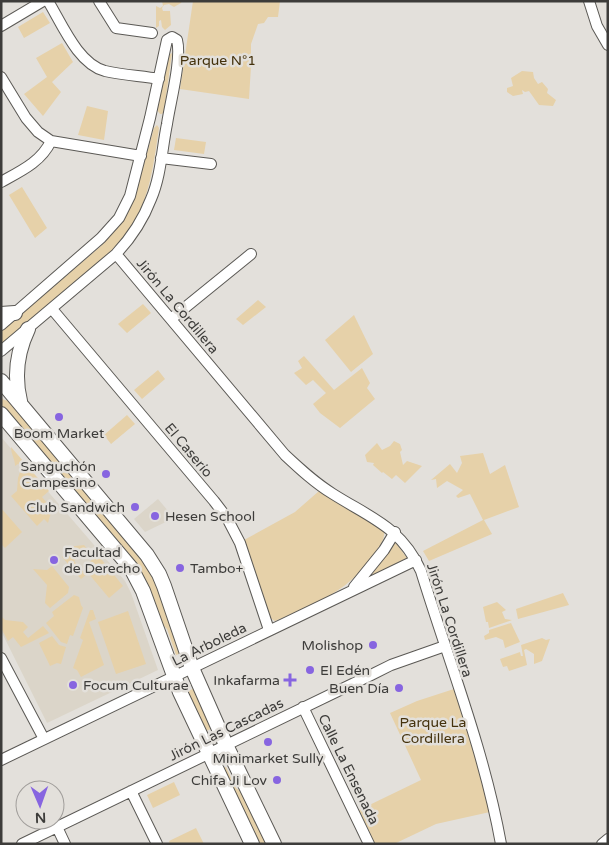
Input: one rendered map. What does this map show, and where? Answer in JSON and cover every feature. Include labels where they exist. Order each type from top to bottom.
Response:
[{"type":"main road","points":[[21,404],[16,382],[17,360],[28,329]]},
{"type":"main road","points":[[1,381],[156,568],[192,668],[226,745],[274,844]]},
{"type":"main road","points":[[2,416],[131,568],[143,591],[174,677],[252,844]]},
{"type":"street","points":[[1,26],[43,1]]},
{"type":"street","points":[[48,1],[81,56],[92,65],[104,71],[159,79]]},
{"type":"street","points":[[99,1],[116,28],[152,33]]},
{"type":"street","points":[[589,1],[597,26],[608,45]]},
{"type":"street","points":[[1,325],[8,313],[102,238],[119,218],[130,196],[141,156],[165,45],[167,40],[172,37],[177,40],[178,46],[167,121],[152,198],[139,225],[128,242],[116,254],[1,352]]},
{"type":"street","points":[[1,77],[26,118],[38,132],[51,141],[141,156]]},
{"type":"street","points":[[150,118],[167,121]]},
{"type":"street","points":[[1,182],[38,160],[46,151],[51,141]]},
{"type":"street","points":[[160,158],[211,164]]},
{"type":"street","name":"Jirón La Cordillera","points":[[116,254],[285,455],[309,478],[332,494],[382,522],[395,532],[416,560],[480,752],[500,844]]},
{"type":"street","points":[[171,320],[251,254]]},
{"type":"street","name":"El Caserío","points":[[52,309],[208,494],[226,518],[240,543],[269,630]]},
{"type":"street","name":"La Arboleda","points":[[348,593],[362,578],[395,532]]},
{"type":"street","name":"La Arboleda","points":[[1,760],[416,560]]},
{"type":"street","name":"Jirón Las Cascadas","points":[[65,823],[391,665],[445,646]]},
{"type":"street","points":[[2,661],[44,739]]},
{"type":"street","name":"Calle La Ensenada","points":[[303,707],[369,844]]},
{"type":"street","points":[[131,791],[157,844]]},
{"type":"street","name":"Jirón Las Cascadas","points":[[22,844],[51,830]]},
{"type":"street","points":[[58,830],[65,844]]},
{"type":"street","points":[[602,844],[608,839]]},
{"type":"shaded area","name":"Facultad de Derecho","points":[[1,437],[125,581],[158,670],[47,723],[1,631]]},
{"type":"shaded area","name":"Hesen School","points":[[158,499],[174,518],[145,532],[134,519]]},
{"type":"green space","points":[[162,1],[182,1],[174,7],[169,4],[164,5],[162,8],[163,11],[170,11],[171,25],[165,30],[162,27],[161,20],[156,28],[156,6],[160,8],[163,6]]},
{"type":"green space","name":"Parque N°1","points":[[193,1],[280,1],[278,17],[268,17],[264,23],[258,24],[251,44],[249,99],[180,89]]},
{"type":"green space","points":[[43,12],[50,23],[24,38],[18,27]]},
{"type":"green space","points":[[62,43],[73,62],[52,82],[61,92],[43,116],[24,94],[47,77],[36,58]]},
{"type":"green space","points":[[172,53],[164,111],[160,114],[157,110],[169,55]]},
{"type":"green space","points":[[522,71],[533,72],[538,84],[542,82],[548,89],[547,93],[556,100],[553,106],[539,105],[529,91],[525,92],[522,90],[523,94],[513,96],[507,92],[507,88],[513,86],[511,78]]},
{"type":"green space","points":[[87,106],[108,111],[104,140],[78,135]]},
{"type":"green space","points":[[157,125],[159,128],[153,166],[145,198],[139,213],[120,243],[106,258],[1,345],[1,331],[100,247],[122,222],[134,199],[154,128]]},
{"type":"green space","points":[[176,138],[206,142],[204,154],[174,150]]},
{"type":"green space","points":[[22,187],[47,228],[35,238],[9,195]]},
{"type":"green space","points":[[258,300],[266,307],[243,325],[236,319]]},
{"type":"green space","points":[[143,304],[151,313],[127,333],[118,324]]},
{"type":"green space","points":[[354,315],[373,354],[351,372],[325,340]]},
{"type":"green space","points":[[304,356],[334,390],[362,368],[370,383],[367,388],[375,399],[340,428],[320,413],[313,404],[326,393],[313,380],[306,385],[294,373],[302,368],[298,361]]},
{"type":"green space","points":[[158,370],[165,379],[142,399],[134,390]]},
{"type":"green space","points":[[1,397],[4,400],[11,401],[152,570],[182,653],[176,655],[167,629],[160,622],[141,573],[1,407]]},
{"type":"green space","points":[[127,415],[135,424],[111,444],[104,435]]},
{"type":"green space","points":[[394,441],[400,444],[403,465],[407,461],[422,466],[405,483],[396,475],[392,479],[382,473],[373,465],[374,463],[367,462],[365,455],[377,443],[382,450],[390,446]]},
{"type":"green space","points":[[11,447],[49,491],[42,497],[52,509],[48,523],[44,519],[37,526],[11,496],[17,491],[18,478],[22,466],[18,464],[15,466]]},
{"type":"green space","points":[[483,453],[490,474],[505,465],[519,507],[484,520],[492,534],[429,561],[423,551],[483,520],[470,494],[458,498],[456,496],[463,490],[447,481],[437,488],[436,479],[431,480],[450,464],[457,473],[462,463],[460,456]]},
{"type":"green space","points":[[319,491],[384,530],[383,539],[367,564],[344,586],[318,602],[275,621],[270,618],[244,540],[295,512]]},
{"type":"green space","points":[[1,508],[22,532],[5,548],[1,544]]},
{"type":"green space","points":[[395,542],[407,558],[370,577]]},
{"type":"green space","points":[[84,545],[88,550],[74,561],[86,575],[81,579],[62,557],[70,550],[67,547]]},
{"type":"green space","points":[[98,555],[123,586],[109,598],[83,567]]},
{"type":"green space","points":[[52,566],[69,587],[68,593],[50,608],[45,603],[47,585],[33,569],[47,570]]},
{"type":"green space","points":[[563,593],[569,605],[518,619],[516,609]]},
{"type":"green space","points":[[74,595],[79,597],[83,608],[73,636],[70,635],[67,644],[61,642],[46,623],[54,616],[52,612]]},
{"type":"green space","points":[[497,602],[506,610],[502,612],[505,619],[512,620],[489,628],[483,607]]},
{"type":"green space","points":[[90,610],[93,610],[96,619],[89,622],[104,665],[81,677],[77,670],[73,668],[83,640],[80,638]]},
{"type":"green space","points":[[128,611],[146,664],[116,674],[98,622]]},
{"type":"green space","points":[[1,616],[5,620],[23,622],[28,627],[23,632],[28,638],[43,626],[49,633],[21,647],[13,637],[8,641],[1,628]]},
{"type":"green space","points":[[511,623],[520,642],[505,648],[503,640],[496,637],[485,640],[484,636],[489,633],[489,630]]},
{"type":"green space","points":[[52,636],[59,645],[66,647],[61,664],[57,663],[50,666],[39,643]]},
{"type":"green space","points":[[542,638],[550,639],[542,661],[534,664],[534,654],[526,649],[524,650],[527,665],[509,671],[507,666],[503,667],[500,659],[520,652],[521,656],[523,656],[521,645]]},
{"type":"green space","points":[[195,688],[213,728],[204,732],[186,692]]},
{"type":"green space","name":"Parque La Cordillera","points":[[454,689],[481,775],[490,812],[436,824],[394,844],[375,844],[359,810],[421,780],[390,713],[417,701]]},
{"type":"green space","points":[[226,767],[236,788],[246,795],[269,844],[258,844],[221,769]]},
{"type":"green space","points":[[174,782],[180,795],[153,808],[147,795]]},
{"type":"green space","points":[[196,828],[204,844],[170,844],[169,841]]},
{"type":"place","name":"Boom Market","points":[[59,417]]},
{"type":"place","name":"Sanguchón Campesino","points":[[106,474]]},
{"type":"place","name":"Club Sandwich","points":[[135,507]]},
{"type":"place","name":"Hesen School","points":[[155,516]]},
{"type":"place","name":"Facultad de Derecho","points":[[54,560]]},
{"type":"place","name":"Tambo+","points":[[180,568]]},
{"type":"place","name":"Molishop","points":[[373,645]]},
{"type":"place","name":"El Edén","points":[[310,670]]},
{"type":"place","name":"Inkafarma","points":[[290,680]]},
{"type":"place","name":"Focum Culturae","points":[[73,685]]},
{"type":"place","name":"Buen Día","points":[[399,688]]},
{"type":"place","name":"Minimarket Sully","points":[[268,742]]},
{"type":"place","name":"Chifa Ji Lov","points":[[277,780]]}]
